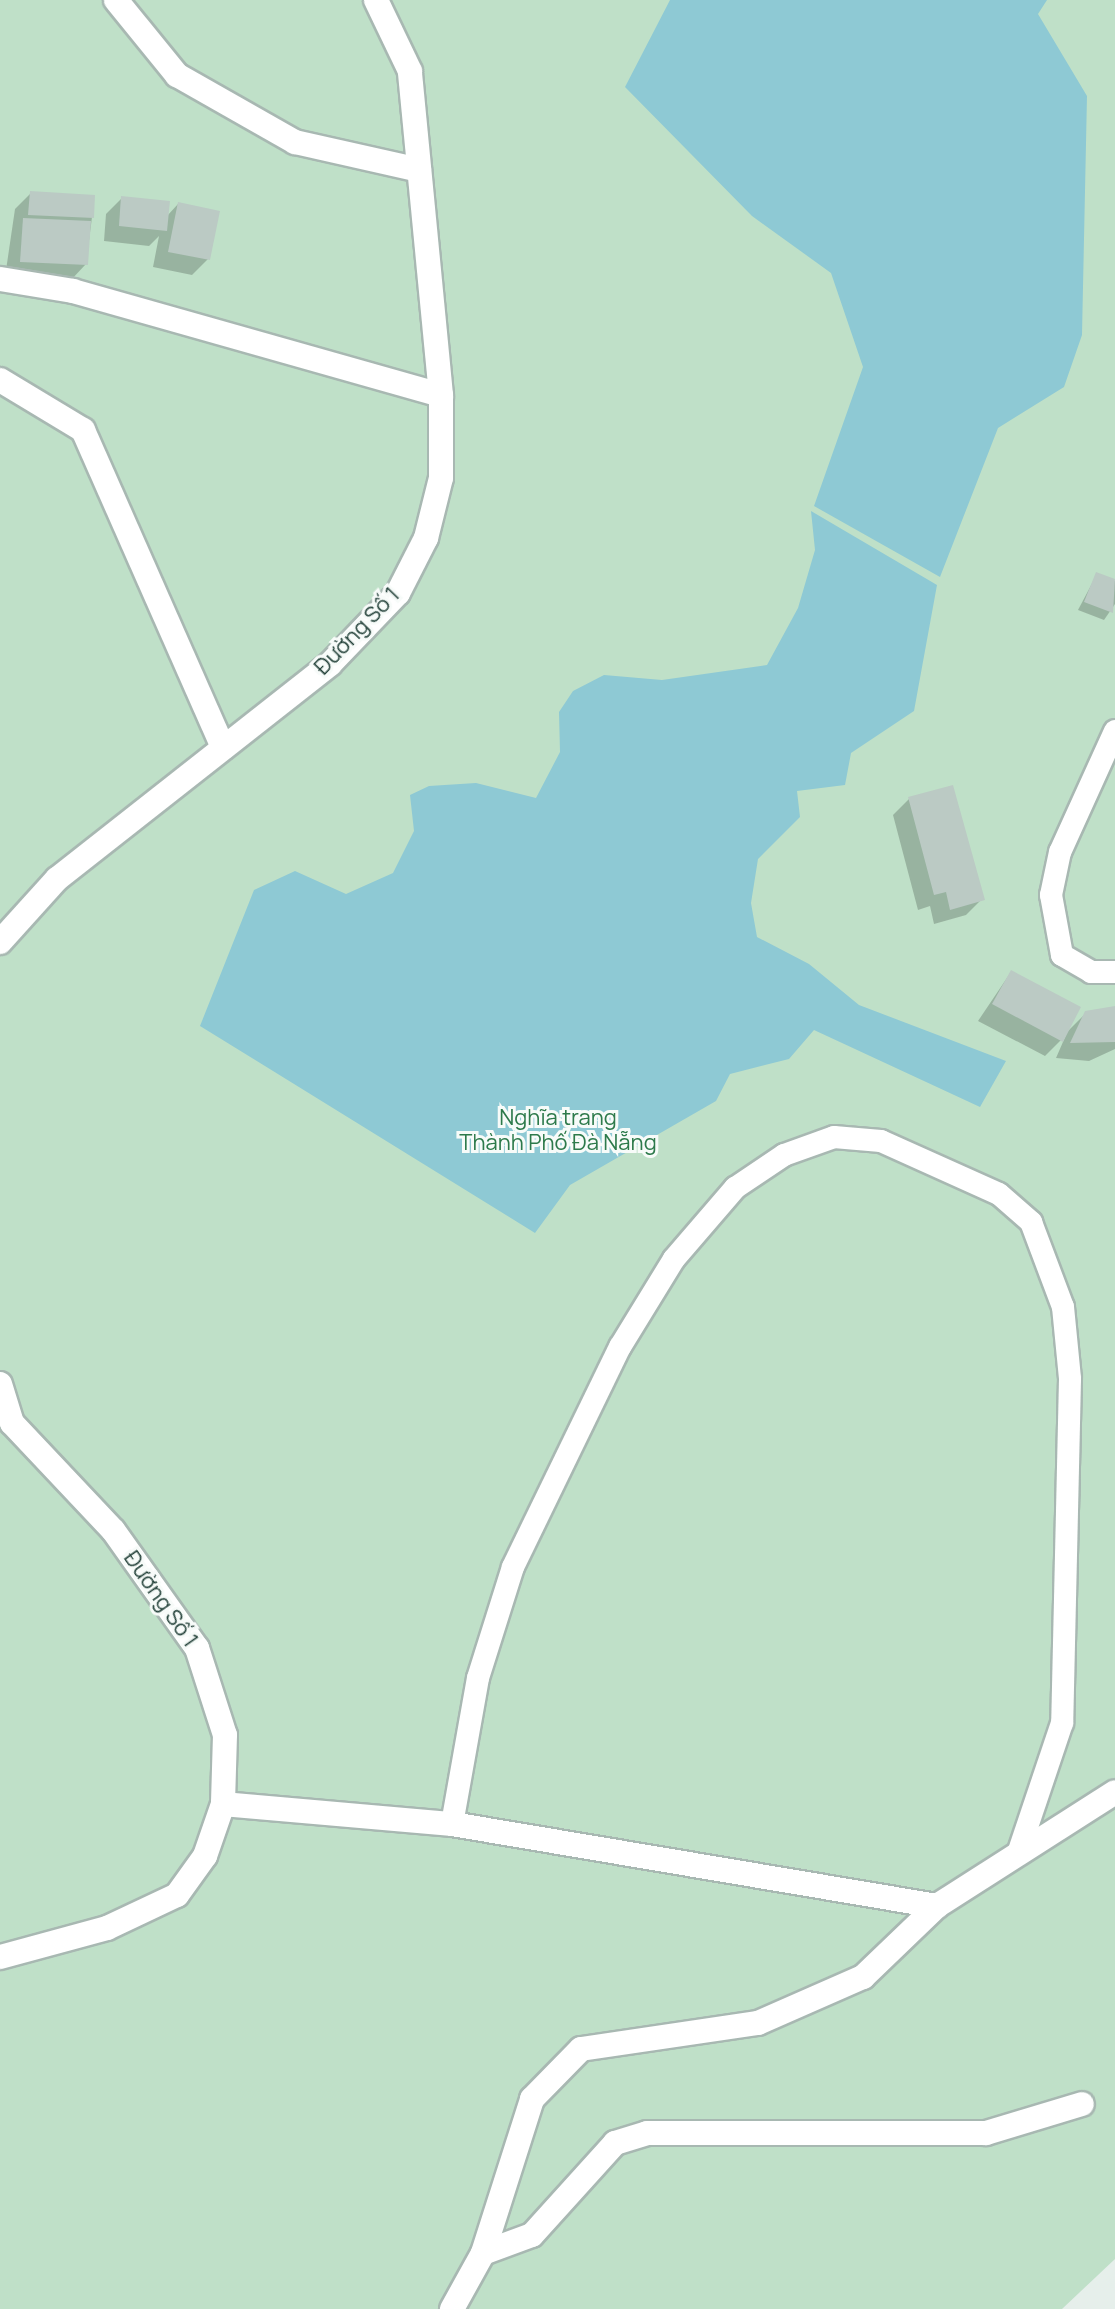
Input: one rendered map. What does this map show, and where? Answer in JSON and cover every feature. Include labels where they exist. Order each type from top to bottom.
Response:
[{"type":"street","points":[[116,0],[177,75],[268,128],[295,142],[419,170]]},
{"type":"street","name":"Đường Số 1","points":[[0,942],[57,879],[330,664],[398,593],[426,538],[441,478],[441,395],[410,71],[376,0]]},
{"type":"street","points":[[0,279],[73,291],[441,395]]},
{"type":"street","points":[[0,380],[83,430],[223,748]]},
{"type":"street","name":"Đường Số 1","points":[[0,1384],[12,1423],[113,1530],[197,1648],[225,1735],[223,1804],[205,1856],[177,1895],[107,1928],[0,1957]]},
{"type":"street","points":[[452,2309],[483,2253],[532,2099],[581,2049],[758,2023],[863,1977],[937,1906],[1115,1792]]},
{"type":"street","points":[[223,1804],[452,1824],[937,1906]]},
{"type":"street","points":[[483,2253],[532,2235],[615,2143],[647,2133],[986,2133],[1082,2104]]},
{"type":"lane","points":[[1115,731],[1060,852],[1051,895],[1062,955],[1091,972],[1115,972]]},
{"type":"lane","points":[[452,1824],[478,1678],[513,1567],[620,1347],[674,1259],[735,1188],[784,1155],[834,1137],[881,1141],[999,1194],[1031,1222],[1063,1307],[1070,1379],[1062,1723],[1018,1854]]},
{"type":"green space","name":"Nghĩa trang Thành Phố Đà Nẵng","points":[[0,0],[1115,0],[1115,2259],[1062,2309],[0,2309]]},
{"type":"water","points":[[670,0],[1047,0],[1038,14],[1087,96],[1082,335],[1064,387],[998,428],[940,577],[814,506],[863,367],[831,273],[752,216],[625,87]]},
{"type":"water","points":[[811,511],[937,585],[914,711],[851,753],[845,785],[797,791],[800,817],[758,859],[751,903],[757,937],[809,964],[859,1005],[1006,1061],[980,1107],[814,1030],[789,1059],[730,1074],[716,1101],[570,1185],[535,1233],[200,1026],[254,890],[295,871],[346,894],[393,873],[414,831],[410,795],[429,786],[476,783],[536,798],[560,752],[559,712],[573,691],[604,675],[662,680],[767,665],[798,608],[815,550]]},
{"type":"building","points":[[30,191],[95,195],[94,218],[28,215]]},
{"type":"building","points":[[121,196],[170,201],[167,231],[119,226]]},
{"type":"building","points":[[178,202],[220,211],[210,260],[168,252]]},
{"type":"building","points":[[23,218],[91,221],[88,265],[20,262]]},
{"type":"building","points":[[1096,572],[1115,579],[1113,613],[1084,602]]},
{"type":"building","points":[[953,785],[985,900],[950,910],[946,892],[934,895],[908,797]]},
{"type":"building","points":[[1011,970],[1081,1007],[1063,1042],[992,1004]]},
{"type":"building","points":[[1115,1006],[1115,1042],[1070,1043],[1085,1011]]}]
